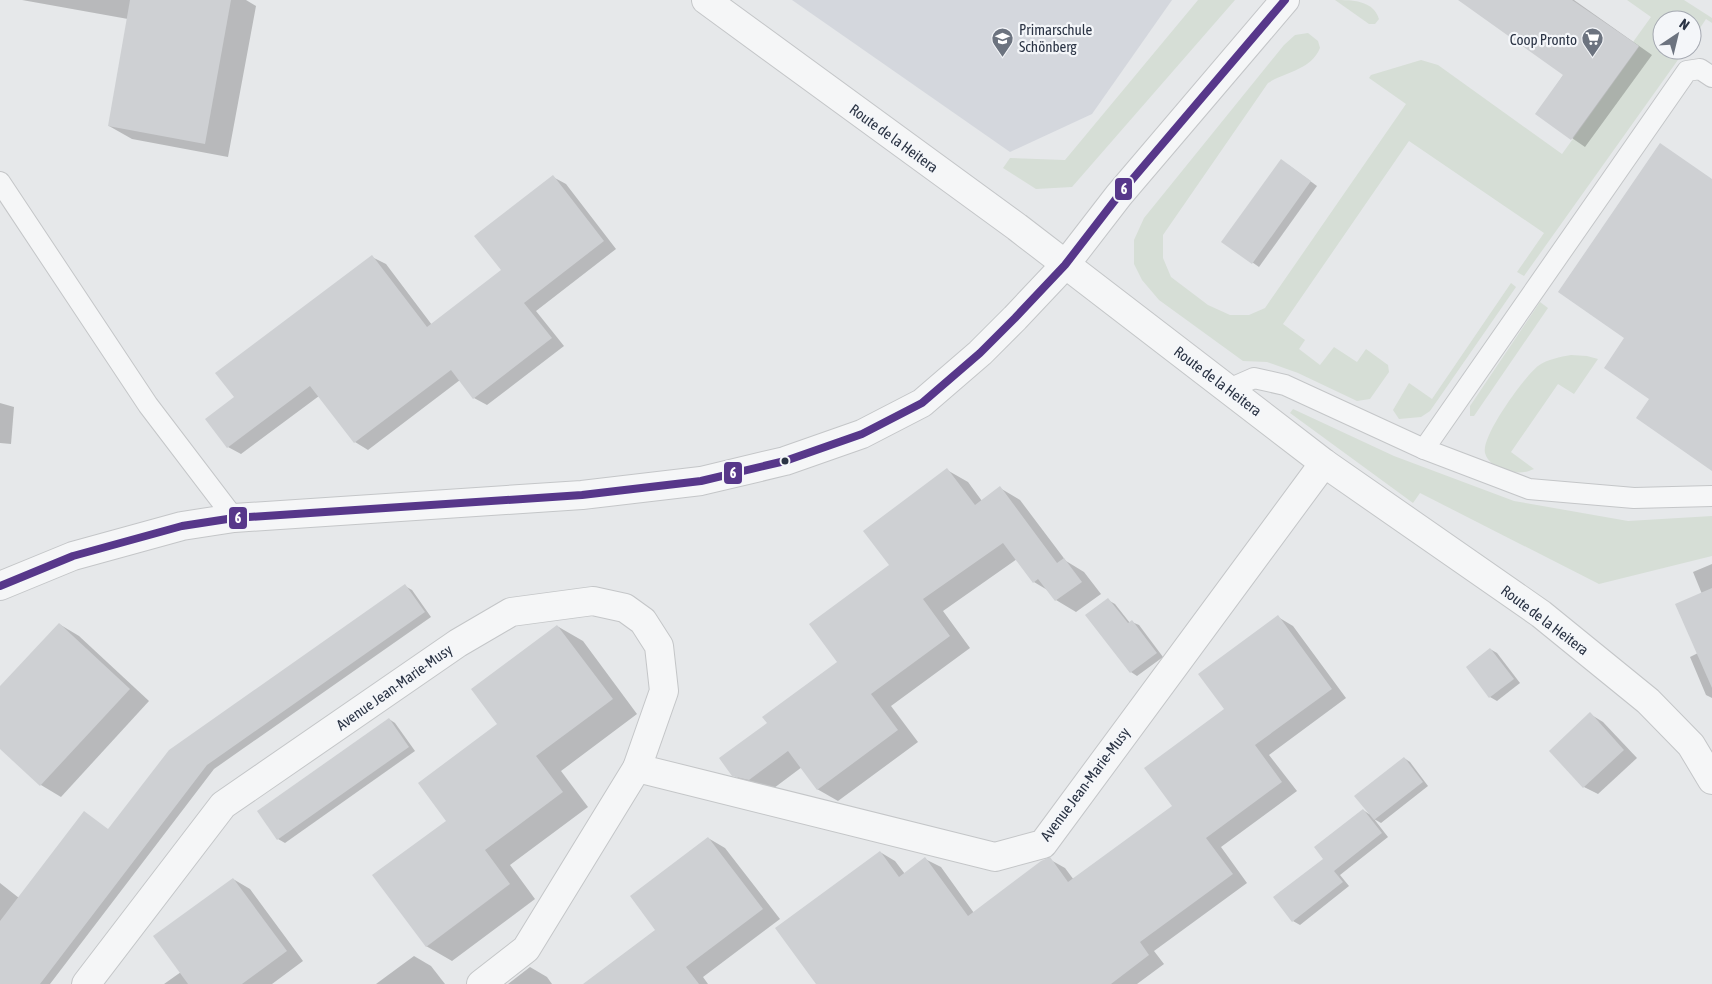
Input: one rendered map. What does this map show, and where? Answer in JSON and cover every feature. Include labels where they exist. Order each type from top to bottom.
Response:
[{"type":"street","name":"Route de la Heitera","points":[[706,0],[1065,264],[1324,464],[1541,614],[1648,701],[1702,741],[1712,780]]},
{"type":"street","points":[[0,586],[73,556],[182,526],[234,518],[582,495],[701,481],[785,461],[862,434],[922,402],[980,353],[1065,264],[1119,195],[1285,0]]},
{"type":"street","name":"Avenue Jean-Marie-Musy","points":[[637,768],[995,857],[1043,844],[1324,464]]},
{"type":"street","name":"Avenue Jean-Marie-Musy","points":[[86,984],[223,805],[458,643],[511,612],[593,601],[625,608],[644,621],[659,646],[664,691],[637,768],[526,949],[481,984]]},
{"type":"lane","points":[[1424,449],[1687,71],[1700,69],[1712,77]]},
{"type":"lane","points":[[0,182],[148,405],[234,518]]},
{"type":"lane","points":[[1229,389],[1254,378],[1285,386],[1424,449],[1529,489],[1634,498],[1712,496]]},
{"type":"shaded area","name":"Primarschule Schönberg","points":[[792,0],[1172,0],[1092,114],[1010,152]]},
{"type":"shaded area","points":[[1198,0],[1235,0],[1072,187],[1036,189],[1003,168],[1010,158],[1065,160]]},
{"type":"shaded area","points":[[1335,0],[1361,2],[1372,8],[1379,19],[1375,24],[1369,24]]},
{"type":"shaded area","points":[[1627,0],[1684,0],[1700,10],[1652,10],[1652,60],[1678,60],[1524,276],[1517,272],[1544,233],[1409,141],[1283,324],[1305,340],[1299,349],[1320,365],[1334,347],[1357,362],[1366,349],[1388,365],[1389,372],[1370,399],[1357,401],[1298,373],[1267,362],[1243,361],[1159,300],[1142,280],[1134,264],[1134,240],[1144,218],[1284,45],[1295,35],[1308,33],[1318,41],[1320,48],[1316,55],[1305,66],[1268,83],[1163,235],[1163,258],[1171,277],[1208,305],[1230,315],[1249,315],[1265,308],[1406,104],[1369,78],[1371,75],[1421,60],[1438,65],[1562,154],[1639,47],[1633,42],[1651,17]]},
{"type":"shaded area","points":[[1702,12],[1712,18],[1712,23],[1706,19],[1702,25]]},
{"type":"shaded area","points":[[1511,283],[1516,287],[1430,411],[1421,417],[1399,419],[1393,410],[1409,383],[1432,399]]},
{"type":"shaded area","points":[[1540,302],[1548,308],[1474,416],[1470,416],[1470,406]]},
{"type":"shaded area","points":[[1571,355],[1598,359],[1574,394],[1558,384],[1511,452],[1534,469],[1526,472],[1515,472],[1495,466],[1486,456],[1486,445],[1505,407],[1524,381],[1538,366],[1550,360]]},
{"type":"shaded area","points":[[1293,409],[1394,456],[1514,501],[1628,521],[1712,516],[1712,556],[1599,584],[1420,493],[1413,503],[1290,413]]},
{"type":"building","points":[[130,0],[231,0],[205,144],[108,126]]},
{"type":"building","points":[[1458,0],[1572,0],[1639,46],[1571,140],[1535,114],[1563,75]]},
{"type":"building","points":[[1660,143],[1712,179],[1712,471],[1636,418],[1649,399],[1604,368],[1624,338],[1558,292]]},
{"type":"building","points":[[1281,159],[1311,181],[1252,264],[1221,242]]},
{"type":"building","points":[[553,175],[604,241],[524,303],[552,338],[473,399],[451,370],[354,443],[310,386],[227,448],[205,419],[234,397],[215,373],[372,255],[427,327],[501,270],[474,236]]},
{"type":"building","points":[[947,468],[975,505],[1000,486],[1057,563],[1064,558],[1082,582],[1055,601],[1038,579],[1033,583],[1003,543],[923,599],[950,636],[871,694],[898,730],[817,790],[788,751],[749,780],[732,776],[719,758],[767,723],[762,717],[837,662],[809,624],[889,565],[863,531]]},
{"type":"building","points":[[405,584],[425,612],[207,765],[40,984],[0,984],[0,921],[84,811],[108,829],[169,750]]},
{"type":"building","points":[[1712,588],[1712,688],[1675,604]]},
{"type":"building","points":[[1108,598],[1128,623],[1132,620],[1157,653],[1130,673],[1085,615]]},
{"type":"building","points":[[1278,615],[1332,689],[1255,745],[1282,782],[1206,838],[1233,874],[1140,942],[1149,955],[1111,984],[816,984],[775,928],[880,851],[899,877],[925,857],[968,916],[1041,861],[1050,857],[1068,882],[1172,806],[1144,768],[1224,709],[1198,674]]},
{"type":"building","points":[[59,623],[130,689],[40,786],[0,749],[0,686]]},
{"type":"building","points":[[557,625],[613,699],[536,756],[563,792],[485,850],[510,884],[426,947],[372,875],[446,821],[418,783],[497,724],[471,689]]},
{"type":"building","points":[[1490,648],[1514,679],[1489,698],[1466,667]]},
{"type":"building","points":[[1590,712],[1624,750],[1583,788],[1549,751]]},
{"type":"building","points":[[389,718],[409,747],[277,840],[257,811]]},
{"type":"building","points":[[1404,757],[1423,782],[1374,820],[1354,796]]},
{"type":"building","points":[[1363,809],[1382,833],[1334,871],[1343,882],[1292,922],[1273,897],[1323,859],[1314,847]]},
{"type":"building","points":[[708,837],[763,909],[686,967],[699,984],[583,984],[655,930],[630,896]]},
{"type":"building","points":[[233,878],[287,951],[242,984],[188,984],[153,936]]},
{"type":"transit line","name":"6","points":[[0,586],[73,556],[182,526],[234,518],[582,495],[701,481],[785,461],[862,434],[922,403],[980,353],[1015,318],[1065,265],[1119,195],[1285,0]]},
{"type":"place","name":"Primarschule Schönberg","points":[[1003,57]]},
{"type":"place","name":"Coop Pronto","points":[[1593,58]]}]
